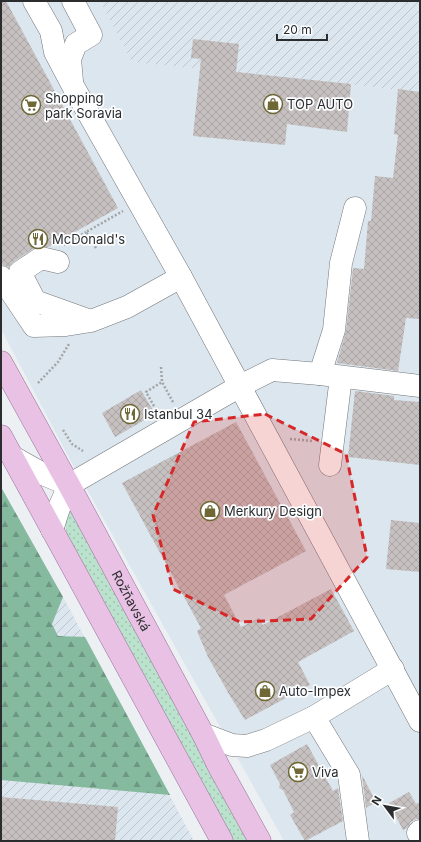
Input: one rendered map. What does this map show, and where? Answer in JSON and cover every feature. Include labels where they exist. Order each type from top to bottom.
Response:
[{"type":"main road","name":"Rožňavská","points":[[1,362],[69,484],[203,734],[219,767],[260,841]]},
{"type":"main road","points":[[1,436],[222,841]]},
{"type":"street","points":[[34,1],[51,31],[55,52],[73,86],[181,277],[420,721]]},
{"type":"street","points":[[73,1],[91,35],[76,44],[70,59],[73,86]]},
{"type":"street","points":[[52,37],[76,44]]},
{"type":"street","points":[[330,465],[332,443],[330,375],[334,330],[341,264],[355,208]]},
{"type":"street","points":[[58,262],[41,258],[20,272],[35,301],[80,323]]},
{"type":"street","points":[[1,277],[34,326],[80,323],[127,307],[181,277]]},
{"type":"street","points":[[52,530],[69,484],[240,386],[272,370],[330,375],[420,386]]},
{"type":"street","points":[[13,457],[43,474],[69,484]]},
{"type":"street","points":[[203,734],[232,744],[247,746],[266,740],[314,717],[393,669]]},
{"type":"street","points":[[314,717],[349,775],[358,841]]},
{"type":"path","points":[[60,240],[62,246],[124,211]]},
{"type":"path","points":[[86,232],[96,248]]},
{"type":"path","points":[[38,383],[58,362],[80,323]]},
{"type":"path","points":[[161,367],[162,382],[175,406]]},
{"type":"path","points":[[159,415],[146,392],[162,382]]},
{"type":"path","points":[[63,430],[72,444],[83,451]]},
{"type":"path","points":[[284,438],[332,443]]},
{"type":"highlighted area","points":[[265,414],[346,454],[367,557],[311,619],[240,622],[173,589],[153,515],[194,422]]},
{"type":"shaded area","points":[[1,1],[100,1],[133,62],[420,92],[420,841],[284,841],[66,452],[1,329]]},
{"type":"shaded area","points":[[100,1],[420,1],[420,92],[132,62]]},
{"type":"shaded area","points":[[1,487],[63,597],[194,841],[1,841]]},
{"type":"green space","points":[[1,487],[63,597],[52,624],[58,636],[85,637],[170,795],[1,780]]},
{"type":"green space","points":[[68,503],[252,841],[231,841],[74,553],[67,535],[65,523]]},
{"type":"building","name":"Shopping park Soravia","points":[[1,1],[6,1],[118,208],[48,247],[39,246],[34,248],[13,262],[9,268],[1,262]]},
{"type":"building","name":"TOP AUTO","points":[[193,39],[239,44],[236,72],[351,84],[347,132],[287,124],[285,145],[193,136],[201,59],[191,58]]},
{"type":"building","points":[[398,89],[420,92],[420,319],[406,318],[398,371],[337,363],[346,331],[353,268],[364,269],[368,221],[371,221],[375,176],[393,178],[398,135],[394,134]]},
{"type":"building","points":[[141,390],[155,414],[115,437],[102,413]]},
{"type":"building","points":[[355,391],[394,396],[394,400],[420,402],[420,465],[348,457]]},
{"type":"building","name":"Merkury Design","points":[[236,422],[306,551],[224,595],[241,627],[259,618],[263,625],[331,589],[354,631],[298,662],[310,685],[245,720],[208,657],[197,631],[201,628],[122,483]]},
{"type":"building","points":[[391,520],[420,523],[420,572],[386,569]]},
{"type":"building","points":[[307,744],[333,791],[338,788],[343,821],[305,841],[290,815],[294,812],[283,790],[279,788],[280,784],[270,765]]},
{"type":"building","points":[[362,775],[376,802],[366,808]]},
{"type":"building","points":[[409,792],[416,804],[420,802],[420,819],[416,819],[411,822],[407,828],[403,830],[389,803]]},
{"type":"building","points":[[1,797],[118,807],[115,841],[1,841]]},
{"type":"place","name":"TOP AUTO","points":[[273,104]]},
{"type":"place","name":"Shopping park Soravia","points":[[31,105]]},
{"type":"place","name":"McDonald's","points":[[38,239]]},
{"type":"place","name":"Istanbul 34","points":[[130,414]]},
{"type":"place","name":"Merkury Design","points":[[210,511]]},
{"type":"place","name":"Auto-Impex","points":[[265,691]]},
{"type":"place","name":"Viva","points":[[298,772]]}]
